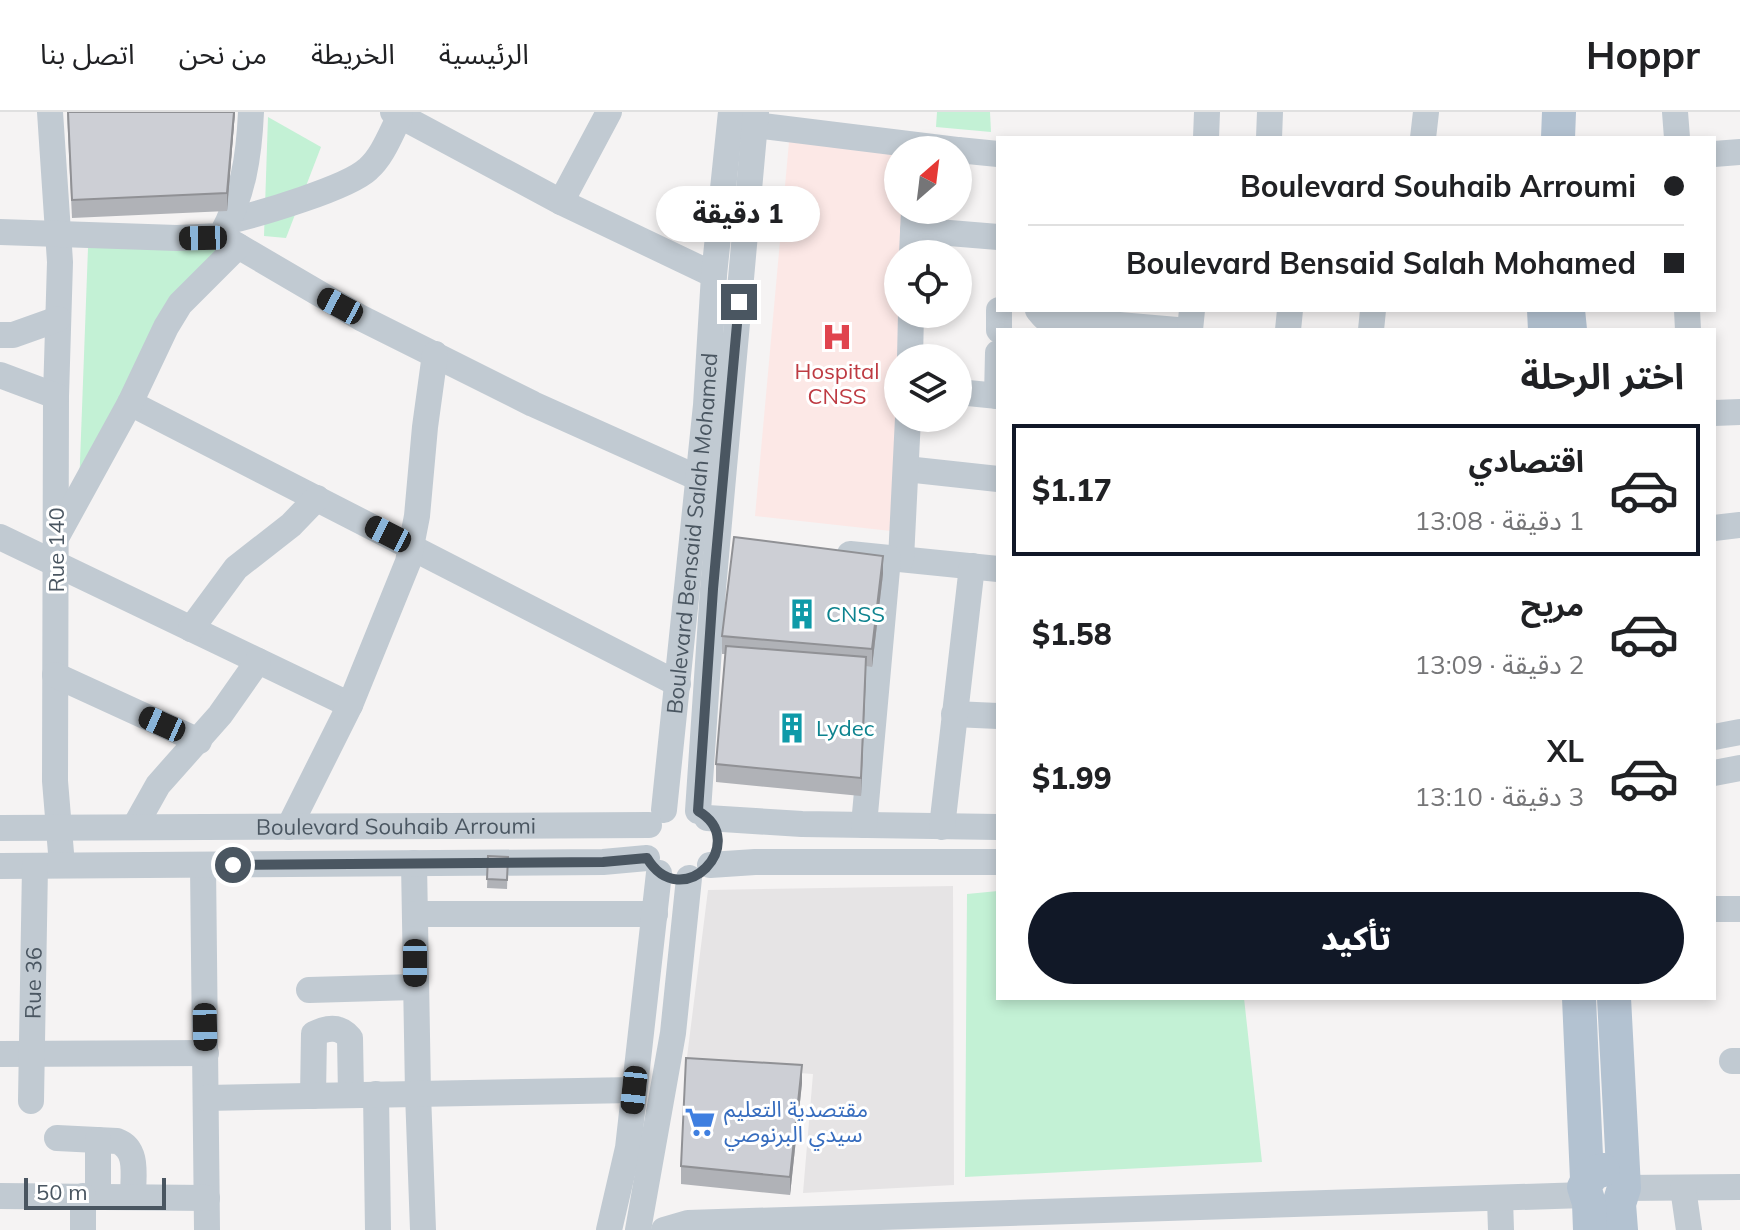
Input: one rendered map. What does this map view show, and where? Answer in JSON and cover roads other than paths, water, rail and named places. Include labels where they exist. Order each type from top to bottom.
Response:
[{"type":"main road","points":[[1535,112],[1535,136]]},
{"type":"main road","points":[[1558,136],[1559,112]]},
{"type":"main road","points":[[1579,1000],[1605,1201]]},
{"type":"main road","points":[[1605,1201],[1614,1000]]},
{"type":"street","name":"Rue 140","points":[[50,112],[59,235],[55,675],[57,827],[62,865]]},
{"type":"street","points":[[56,538],[130,403],[166,327],[230,234],[243,184],[251,112]]},
{"type":"street","points":[[561,202],[609,112]]},
{"type":"street","name":"Boulevard Bensaid Salah Mohamed","points":[[656,818],[678,684],[731,112]]},
{"type":"street","points":[[1206,136],[1207,112]]},
{"type":"street","points":[[1269,136],[1270,112]]},
{"type":"street","points":[[1423,136],[1426,112]]},
{"type":"street","points":[[1675,112],[1677,136]]},
{"type":"street","points":[[0,232],[177,238],[230,234],[367,171],[379,155],[397,114],[561,202],[714,275]]},
{"type":"street","points":[[755,118],[884,142]]},
{"type":"street","name":"Boulevard Bensaid Salah Mohamed","points":[[703,814],[719,538],[755,118]]},
{"type":"street","points":[[972,151],[996,154]]},
{"type":"street","points":[[1716,154],[1740,152]]},
{"type":"street","points":[[913,231],[996,237]]},
{"type":"street","points":[[230,234],[319,295],[533,404],[698,478]]},
{"type":"street","points":[[1040,312],[1050,319],[1122,322],[1163,328]]},
{"type":"street","points":[[0,335],[13,335],[58,319]]},
{"type":"street","points":[[289,827],[350,705],[401,584],[412,546],[435,354]]},
{"type":"street","points":[[0,375],[56,396]]},
{"type":"street","points":[[972,393],[996,396]]},
{"type":"street","points":[[130,403],[678,684]]},
{"type":"street","points":[[1716,413],[1740,412]]},
{"type":"street","points":[[864,825],[906,469],[907,432]]},
{"type":"street","points":[[906,469],[996,479]]},
{"type":"street","points":[[191,629],[236,568],[291,525],[317,498]]},
{"type":"street","points":[[1716,528],[1740,525]]},
{"type":"street","points":[[719,538],[750,542]]},
{"type":"street","points":[[4,548],[56,565],[350,705]]},
{"type":"street","points":[[827,551],[985,568],[954,714],[942,827]]},
{"type":"street","points":[[135,826],[158,785],[199,741],[258,661]]},
{"type":"street","points":[[55,675],[199,741]]},
{"type":"street","points":[[954,714],[996,716]]},
{"type":"street","points":[[1716,737],[1740,732]]},
{"type":"street","points":[[1716,773],[1740,768]]},
{"type":"street","points":[[609,1230],[628,1148],[655,914],[653,866],[644,841],[656,818],[681,806],[703,814],[802,824],[996,827]]},
{"type":"street","points":[[640,1219],[700,872],[717,849],[712,824],[703,814]]},
{"type":"street","name":"Boulevard Souhaib Arroumi","points":[[0,828],[289,827],[656,818]]},
{"type":"street","name":"Boulevard Souhaib Arroumi","points":[[0,866],[603,862],[653,866]]},
{"type":"street","points":[[653,866],[677,879],[755,862],[996,862]]},
{"type":"street","points":[[414,863],[423,1230]]},
{"type":"street","points":[[203,865],[207,1230]]},
{"type":"street","name":"Rue 36","points":[[31,1101],[35,866]]},
{"type":"street","points":[[1716,909],[1740,909]]},
{"type":"street","points":[[415,914],[655,914]]},
{"type":"street","points":[[309,990],[415,987]]},
{"type":"street","points":[[313,1096],[314,1034],[331,1028],[339,1029],[350,1038],[363,1094],[378,1230]]},
{"type":"street","points":[[0,1054],[206,1053]]},
{"type":"street","points":[[206,1098],[634,1090]]},
{"type":"street","points":[[57,1138],[126,1144],[132,1153],[133,1196]]},
{"type":"street","points":[[83,1230],[98,1140]]},
{"type":"street","points":[[617,1203],[640,1219],[676,1226],[1197,1218],[1500,1199],[1605,1201],[1683,1188],[1740,1187]]},
{"type":"street","points":[[1683,1188],[1689,1230]]},
{"type":"street","points":[[0,1196],[207,1198]]},
{"type":"street","points":[[1500,1199],[1501,1230]]},
{"type":"place","name":"Hospital CNSS","points":[[837,337]]},
{"type":"place","name":"CNSS","points":[[802,614]]},
{"type":"place","name":"Lydec","points":[[792,728]]},
{"type":"place","name":"مقتصدية التعليم سيدي البرنوصي","points":[[700,1122]]}]
